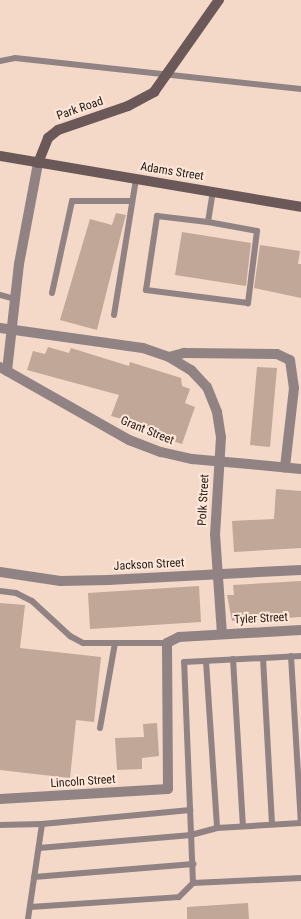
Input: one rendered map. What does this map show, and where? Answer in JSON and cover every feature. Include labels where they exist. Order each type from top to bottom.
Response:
[{"type":"street","name":"Park Road","points":[[3,369],[38,163],[48,138],[58,130],[141,100],[154,92],[219,0]]},
{"type":"street","name":"Adams Street","points":[[0,156],[301,207]]},
{"type":"street","name":"Polk Street","points":[[0,328],[143,348],[169,357],[190,370],[207,387],[217,412],[221,437],[215,534],[222,634]]},
{"type":"street","points":[[169,357],[184,353],[269,354],[290,360],[294,388],[285,467]]},
{"type":"street","name":"Grant Street","points":[[3,369],[129,440],[161,452],[192,459],[301,469]]},
{"type":"street","name":"Jackson Street","points":[[0,572],[60,581],[301,570]]},
{"type":"street","name":"Tyler Street","points":[[222,634],[301,630]]},
{"type":"street","points":[[166,644],[179,637],[222,634]]},
{"type":"street","name":"Lincoln Street","points":[[0,799],[168,789],[166,644]]},
{"type":"lane","points":[[0,61],[15,58],[148,74],[168,73],[301,89]]},
{"type":"lane","points":[[114,315],[136,179]]},
{"type":"lane","points":[[208,222],[213,192]]},
{"type":"lane","points":[[52,293],[72,201],[132,201]]},
{"type":"lane","points":[[157,216],[208,222],[258,231],[248,303],[146,290],[157,216]]},
{"type":"lane","points":[[0,295],[15,299]]},
{"type":"lane","points":[[0,591],[16,593],[32,601],[70,636],[83,643],[166,644]]},
{"type":"lane","points":[[100,728],[115,643]]},
{"type":"lane","points":[[39,848],[191,835],[217,828],[301,823],[290,656]]},
{"type":"lane","points":[[194,883],[184,662],[301,656]]},
{"type":"lane","points":[[263,658],[272,824]]},
{"type":"lane","points":[[233,659],[242,826]]},
{"type":"lane","points":[[206,660],[217,828]]},
{"type":"lane","points":[[0,825],[42,824],[190,810]]},
{"type":"lane","points":[[28,919],[42,824]]},
{"type":"lane","points":[[34,877],[193,864]]},
{"type":"lane","points":[[30,907],[179,897],[194,883],[301,878]]},
{"type":"building","points":[[116,213],[126,215],[97,330],[60,320],[90,219],[112,225]]},
{"type":"building","points":[[182,232],[251,243],[246,286],[175,275]]},
{"type":"building","points":[[260,245],[300,251],[298,264],[301,264],[301,298],[254,288]]},
{"type":"building","points":[[48,347],[69,353],[71,348],[129,366],[130,362],[181,378],[182,386],[190,389],[185,403],[195,407],[182,444],[121,424],[122,419],[111,416],[119,395],[27,370],[33,351],[45,354]]},
{"type":"building","points":[[257,367],[277,368],[270,447],[250,445]]},
{"type":"building","points":[[276,489],[301,491],[301,548],[234,552],[232,521],[274,519]]},
{"type":"building","points":[[301,581],[301,617],[232,621],[227,595],[234,595],[233,585]]},
{"type":"building","points":[[199,586],[201,622],[90,629],[88,593]]},
{"type":"building","points":[[0,603],[25,605],[20,648],[101,657],[94,722],[76,720],[70,778],[0,770]]},
{"type":"building","points":[[157,723],[159,756],[142,758],[142,769],[117,770],[115,738],[144,737],[143,724]]},
{"type":"building","points":[[248,903],[249,919],[187,919],[187,907]]}]
